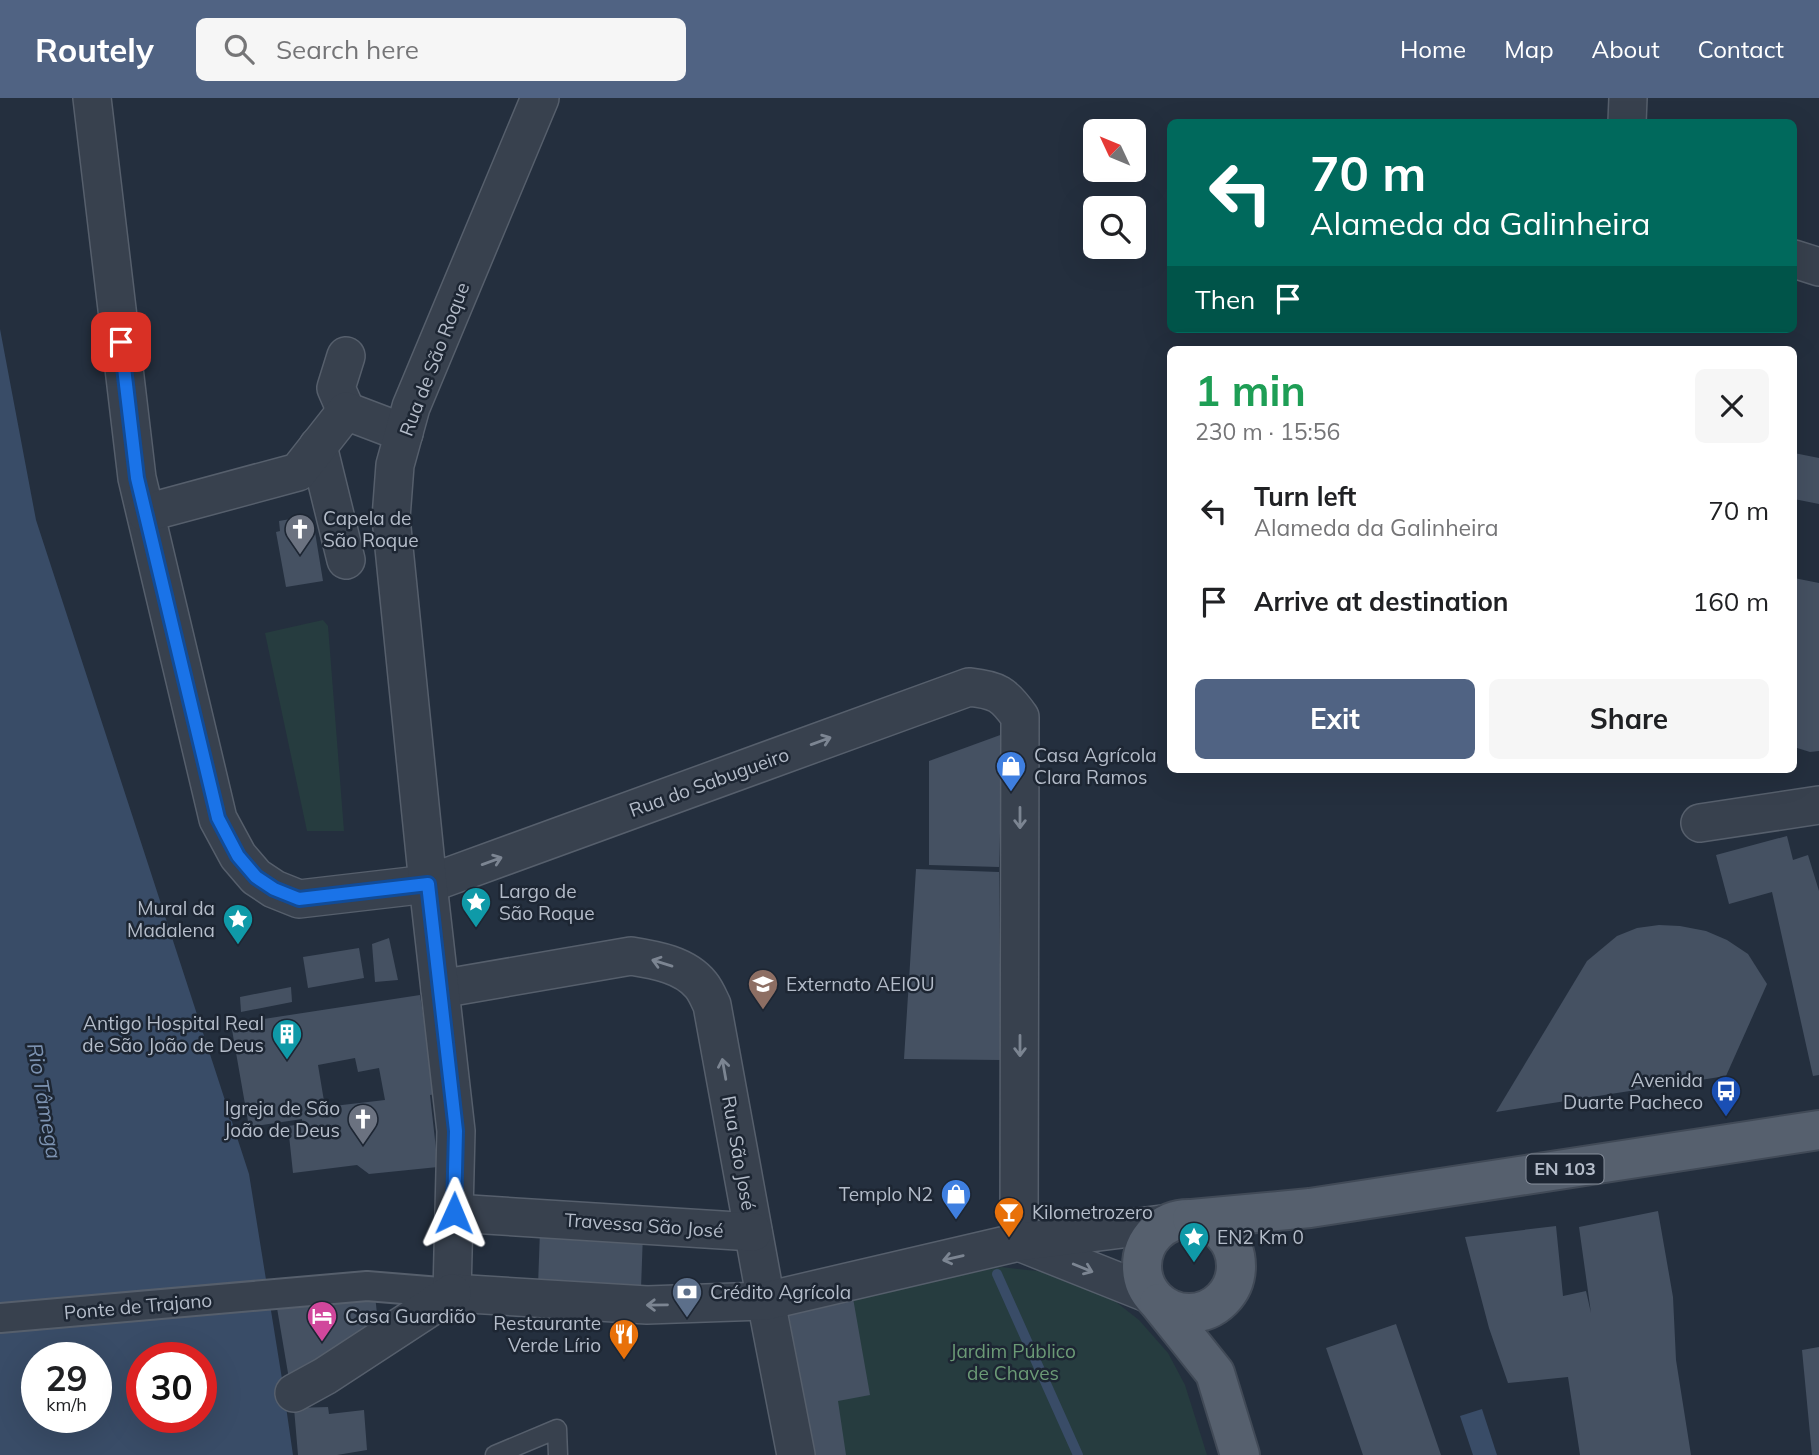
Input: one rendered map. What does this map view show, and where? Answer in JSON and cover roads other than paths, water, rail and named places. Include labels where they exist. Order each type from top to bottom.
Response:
[{"type":"main road","name":"EN 103","points":[[1181,1221],[1310,1208],[1819,1130]]},
{"type":"main road","name":"EN 103","points":[[1234,1279],[1248,1256],[1270,1234],[1310,1208]]},
{"type":"main road","points":[[1215,1373],[1236,1256],[1230,1242],[1220,1230],[1207,1222],[1181,1221],[1158,1231],[1149,1242],[1143,1255],[1145,1283],[1215,1373],[1240,1455]]},
{"type":"main road","points":[[1155,1299],[1171,1310],[1199,1312],[1212,1307],[1223,1298],[1234,1279]]},
{"type":"street","name":"Rua do Sabugueiro","points":[[92,98],[137,478],[218,818],[238,856],[256,877],[274,889],[299,899],[428,884],[970,687],[992,689],[1009,701],[1020,716],[1019,1242]]},
{"type":"street","name":"Rua de São Roque","points":[[452,1293],[456,1131],[391,518],[395,465],[411,407],[540,98]]},
{"type":"street","points":[[1627,119],[1628,98]]},
{"type":"street","points":[[1797,260],[1819,267]]},
{"type":"street","points":[[346,356],[335,388],[346,411],[404,433]]},
{"type":"street","points":[[146,513],[298,472],[346,411]]},
{"type":"street","points":[[318,446],[346,561]]},
{"type":"street","points":[[1700,823],[1819,805]]},
{"type":"street","name":"Rua São José","points":[[440,989],[631,956],[658,960],[683,970],[701,985],[712,1005],[796,1455]]},
{"type":"street","name":"Travessa São José","points":[[454,1213],[753,1232]]},
{"type":"street","points":[[294,1393],[325,1376],[452,1293],[647,1305],[766,1301],[1019,1242],[1181,1221]]},
{"type":"street","points":[[1019,1242],[1155,1299]]},
{"type":"street","name":"Ponte de Trajano","points":[[0,1318],[367,1286],[452,1293]]},
{"type":"lane","points":[[495,1455],[557,1429],[558,1455]]},
{"type":"water","name":"Rio Tâmega","points":[[0,329],[36,520],[249,1174],[293,1455],[0,1455]]},
{"type":"water","points":[[1482,1409],[1497,1455],[1473,1455],[1460,1416]]},
{"type":"waterway","points":[[997,1274],[1078,1455]]},
{"type":"place","name":"Capela de São Roque","points":[[300,556]]},
{"type":"place","name":"Casa Agrícola Clara Ramos","points":[[1011,793]]},
{"type":"place","name":"Largo de São Roque","points":[[476,929]]},
{"type":"place","name":"Mural da Madalena","points":[[238,946]]},
{"type":"place","name":"Externato AEIOU","points":[[763,1011]]},
{"type":"place","name":"Antigo Hospital Real de São João de Deus","points":[[287,1061]]},
{"type":"place","name":"Avenida Duarte Pacheco","points":[[1726,1118]]},
{"type":"place","name":"Igreja de São João de Deus","points":[[363,1146]]},
{"type":"place","name":"Templo N2","points":[[956,1221]]},
{"type":"place","name":"Kilometrozero","points":[[1009,1239]]},
{"type":"place","name":"EN2 Km 0","points":[[1194,1264]]},
{"type":"place","name":"Crédito Agrícola","points":[[687,1319]]},
{"type":"place","name":"Casa Guardião","points":[[322,1343]]},
{"type":"place","name":"Restaurante Verde Lírio","points":[[624,1361]]},
{"type":"park label","name":"Jardim Público de Chaves","points":[[1013,1362]]}]
